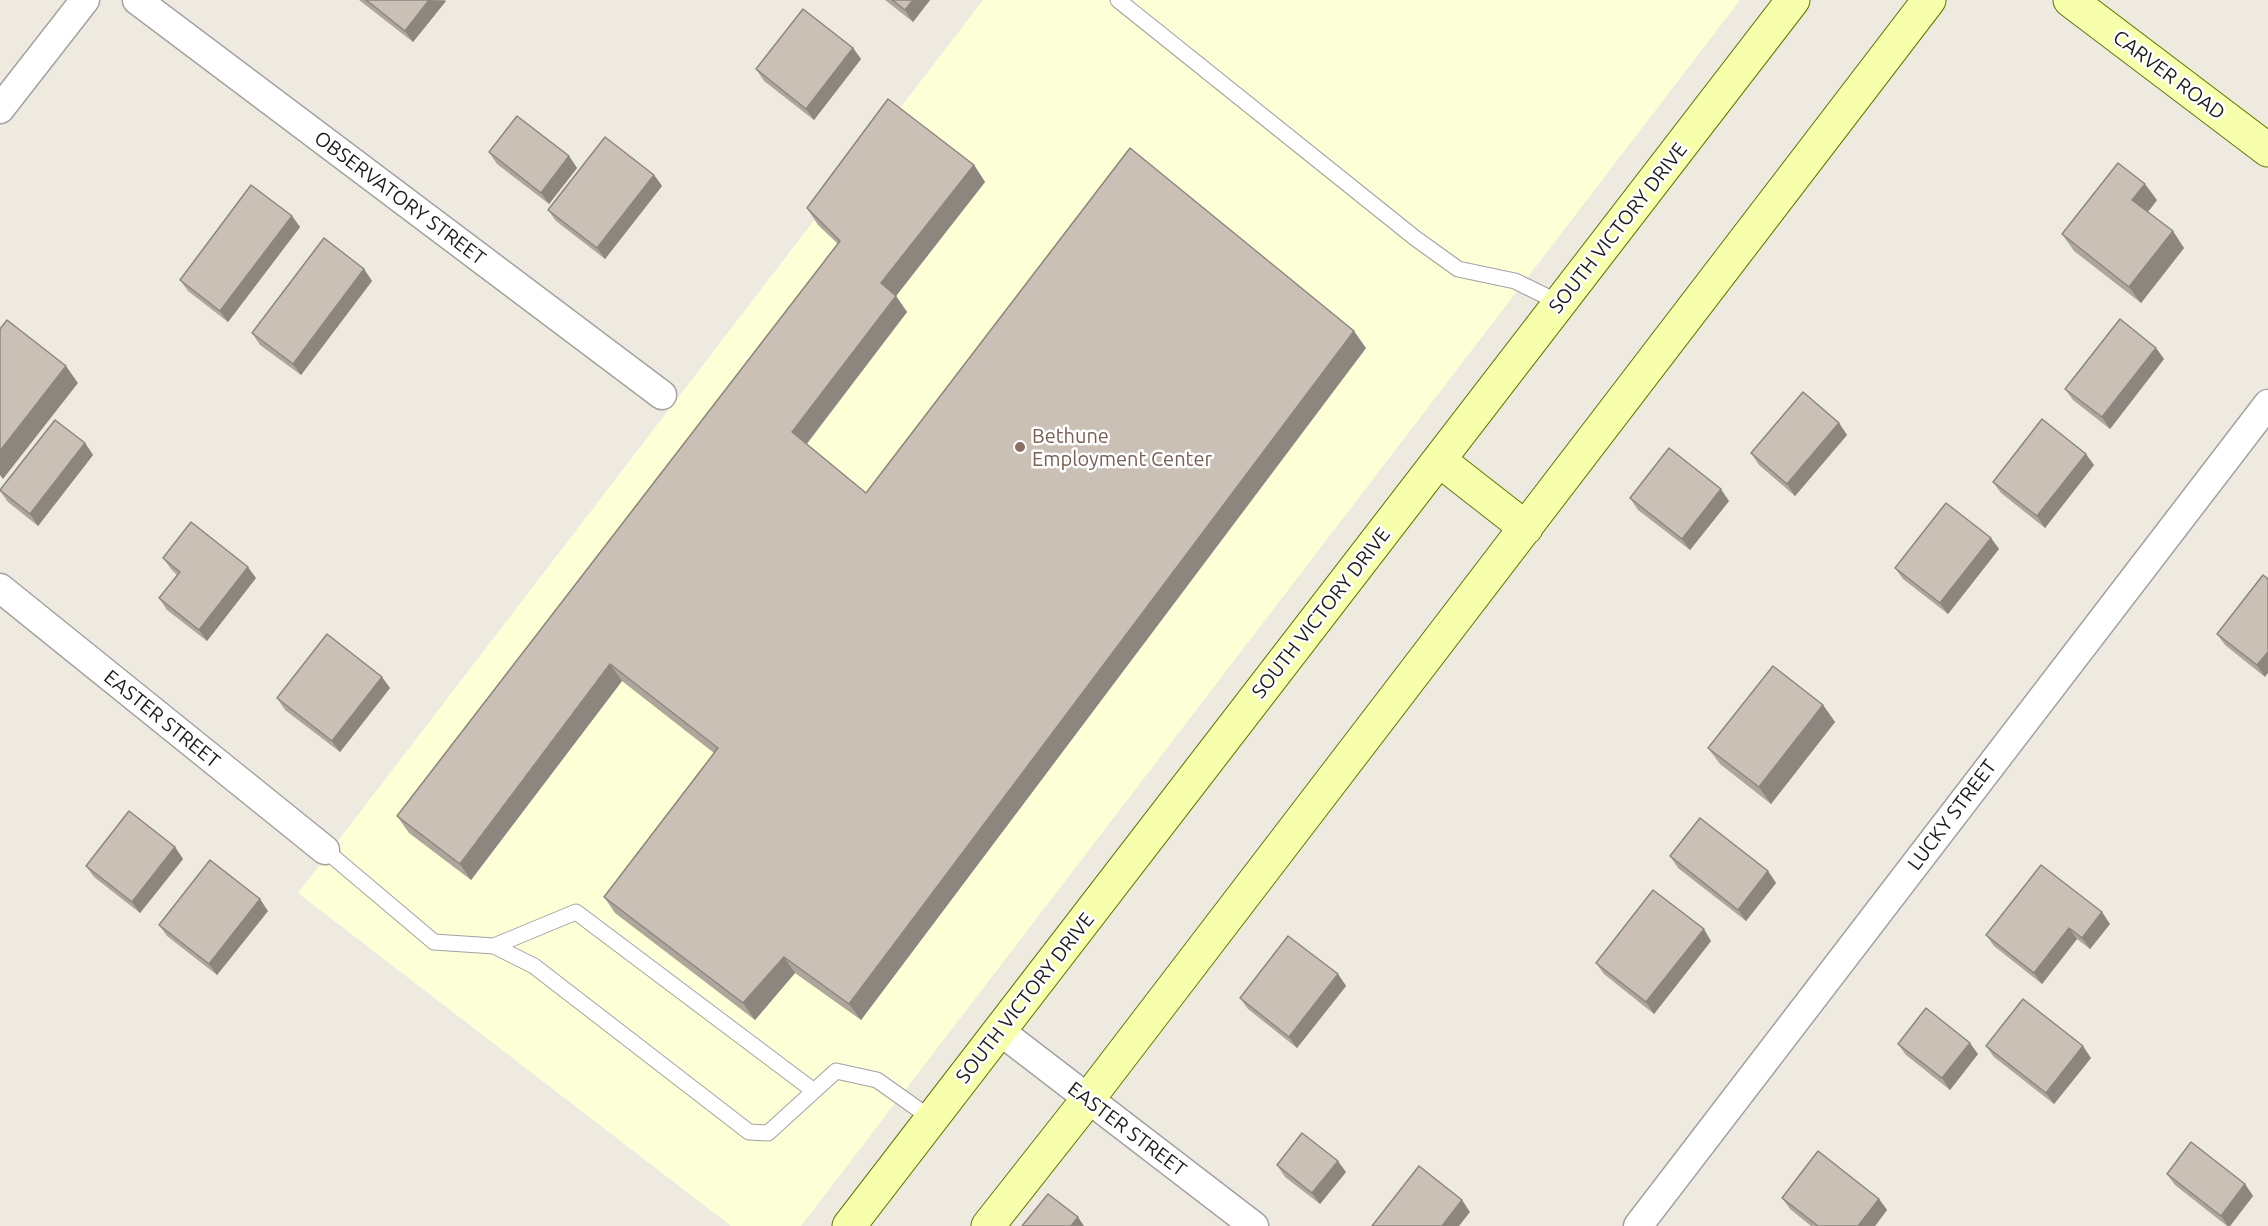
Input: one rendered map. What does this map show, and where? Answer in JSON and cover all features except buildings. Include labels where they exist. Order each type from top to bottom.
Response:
[{"type":"main road","name":"SOUTH VICTORY DRIVE","points":[[849,1226],[1793,0]]},
{"type":"main road","points":[[988,1226],[1088,1099],[1929,0]]},
{"type":"main road","name":"CARVER ROAD","points":[[2070,0],[2268,150]]},
{"type":"main road","points":[[1439,460],[1526,528]]},
{"type":"street","points":[[0,109],[84,0]]},
{"type":"street","name":"OBSERVATORY STREET","points":[[137,0],[662,395]]},
{"type":"street","name":"LUCKY STREET","points":[[1638,1226],[2268,404]]},
{"type":"street","name":"EASTER STREET","points":[[0,588],[325,850]]},
{"type":"street","name":"EASTER STREET","points":[[1000,1031],[1254,1226]]},
{"type":"lane","points":[[1118,0],[1415,238],[1458,269],[1515,281],[1560,303]]},
{"type":"lane","points":[[325,850],[434,942],[494,946],[534,966],[750,1132],[768,1133],[836,1071],[877,1080],[932,1119]]},
{"type":"lane","points":[[494,946],[576,912],[814,1091]]},
{"type":"shaded area","name":"Bethune Employment Center","points":[[983,0],[1740,0],[801,1226],[731,1226],[298,893]]},
{"type":"place","name":"Bethune Employment Center","points":[[1020,447]]}]
